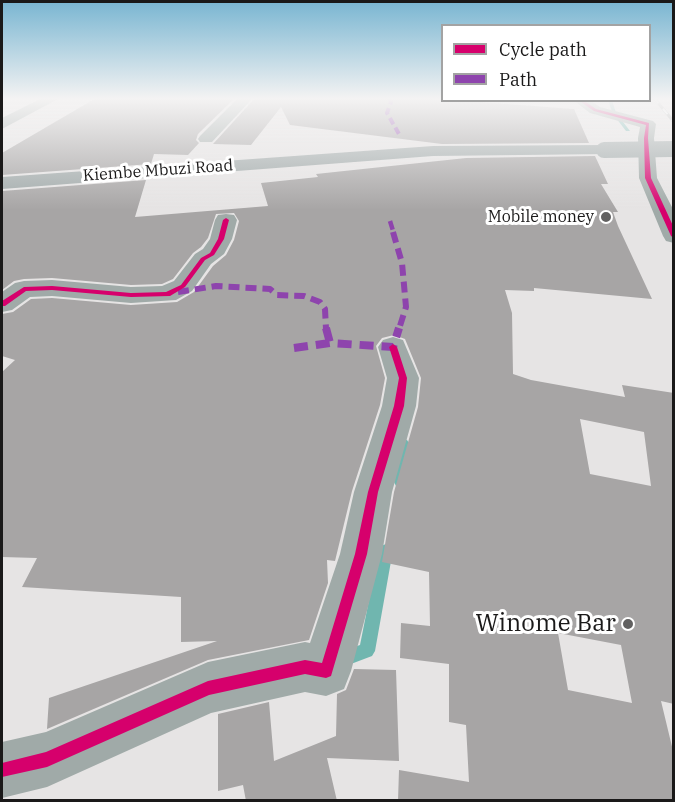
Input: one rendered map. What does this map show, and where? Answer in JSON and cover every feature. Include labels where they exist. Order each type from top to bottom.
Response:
[{"type":"main road","name":"Kiembe Mbuzi Road","points":[[2,183],[433,151],[674,149]]},
{"type":"street","points":[[206,139],[209,135]]},
{"type":"street","points":[[647,135],[648,178],[674,236]]},
{"type":"street","points":[[2,304],[24,289],[52,288],[131,295],[166,294],[183,286],[203,259],[212,254],[221,239],[226,220]]},
{"type":"street","points":[[2,770],[47,759],[208,688],[305,667],[326,671],[361,554],[373,492],[399,406],[403,378],[393,347]]},
{"type":"building","points":[[32,135],[198,135],[196,140],[199,143],[188,155],[154,154],[151,164],[2,175],[2,153]]},
{"type":"building","points":[[221,135],[259,135],[251,145],[213,144]]},
{"type":"building","points":[[373,135],[586,135],[589,143],[442,144]]},
{"type":"building","points":[[595,156],[608,184],[601,184],[618,212],[613,212],[618,226],[652,299],[534,288],[534,291],[505,290],[512,313],[513,374],[531,380],[625,397],[622,385],[674,393],[674,704],[661,701],[674,755],[674,801],[398,801],[399,770],[469,782],[466,725],[449,722],[449,664],[400,658],[401,623],[430,626],[429,572],[382,562],[394,492],[418,407],[421,378],[405,339],[394,335],[382,338],[376,346],[385,378],[380,405],[352,491],[335,561],[327,560],[328,583],[309,640],[208,660],[47,729],[49,698],[217,641],[181,642],[181,597],[22,587],[37,558],[2,557],[2,372],[15,360],[2,356],[2,314],[13,312],[31,299],[52,298],[131,305],[177,302],[194,292],[213,266],[226,255],[234,240],[239,221],[234,213],[216,214],[208,238],[173,279],[162,284],[131,285],[52,278],[24,279],[14,281],[2,290],[2,191],[146,180],[135,217],[268,206],[261,183],[318,177],[316,174],[466,158]],"holes":[[[580,419],[644,432],[651,486],[590,474]],[[558,633],[621,645],[632,703],[568,690]]]},
{"type":"building","points":[[354,669],[396,670],[399,761],[327,758],[337,801],[246,801],[243,785],[218,791],[218,714],[269,702],[274,761],[336,736],[337,694],[346,690]]},
{"type":"waterway","points":[[400,482],[403,443]]},
{"type":"waterway","points":[[343,659],[367,651],[386,550]]},
{"type":"marked path","points":[[294,348],[330,343],[393,347],[406,307],[402,263],[390,221]]},
{"type":"marked path","points":[[178,292],[216,286],[270,289],[277,295],[304,296],[320,302],[325,309],[330,343]]},
{"type":"cycle path","points":[[646,135],[648,178],[674,236]]},
{"type":"cycle path","points":[[2,304],[24,289],[52,288],[131,295],[167,294],[183,286],[203,259],[212,254],[221,239],[226,220]]},
{"type":"cycle path","points":[[2,770],[47,759],[208,688],[305,667],[326,671],[361,554],[373,492],[399,406],[403,378],[393,347]]},
{"type":"place","name":"Mobile money","points":[[606,217]]},
{"type":"place","name":"Winome Bar","points":[[628,624]]}]
